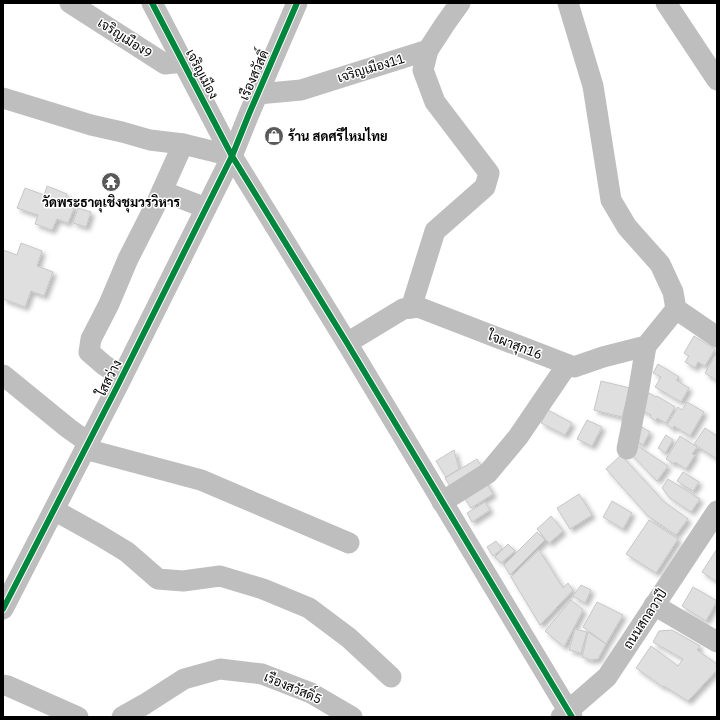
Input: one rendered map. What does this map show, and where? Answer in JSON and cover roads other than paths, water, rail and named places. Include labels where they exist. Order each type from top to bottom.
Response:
[{"type":"street","name":"เจริญเมือง9","points":[[70,3],[165,64],[183,62]]},
{"type":"street","name":"เจริญเมือง","points":[[152,3],[232,156],[347,343],[567,715]]},
{"type":"street","name":"เรืองสวัสดิ์","points":[[232,156],[297,3]]},
{"type":"street","points":[[347,343],[403,310],[411,308],[435,231],[485,187],[489,173],[435,102],[423,70],[428,50],[444,24],[460,3]]},
{"type":"street","points":[[568,3],[593,86],[611,200],[627,228],[660,264],[673,292],[676,309],[717,337]]},
{"type":"street","points":[[666,3],[717,80]]},
{"type":"street","name":"เจริญเมือง11","points":[[258,94],[301,90],[428,50]]},
{"type":"street","points":[[3,98],[91,126],[122,132],[150,140],[183,144],[232,156]]},
{"type":"street","points":[[122,377],[104,365],[89,352],[91,339],[109,304],[128,259],[162,191],[183,144]]},
{"type":"street","name":"ใสสว่าง","points":[[3,609],[8,586],[54,510],[232,156]]},
{"type":"street","points":[[162,191],[206,208]]},
{"type":"street","name":"ใจผาสุก16","points":[[411,308],[418,307],[574,367],[603,357],[646,346]]},
{"type":"street","points":[[626,449],[646,346],[676,309]]},
{"type":"street","points":[[442,502],[488,473],[518,437],[567,365]]},
{"type":"street","points":[[3,375],[68,428],[87,446],[201,480],[348,543]]},
{"type":"street","points":[[54,510],[127,552],[158,579],[183,580],[220,576],[263,589],[309,608],[349,638],[391,677]]},
{"type":"street","name":"ถนนสกลวาปี","points":[[567,715],[607,677],[717,510]]},
{"type":"street","points":[[654,605],[717,642]]},
{"type":"street","name":"เรืองสวัสดิ์5","points":[[122,717],[184,679],[220,669],[262,674],[311,693],[352,717]]},
{"type":"street","points":[[3,685],[78,717]]},
{"type":"place","name":"ร้าน สดศรีไหมไทย","points":[[274,136]]},
{"type":"place","name":"วัดพระธาตุเชิงชุมวรวิหาร","points":[[111,182]]}]
